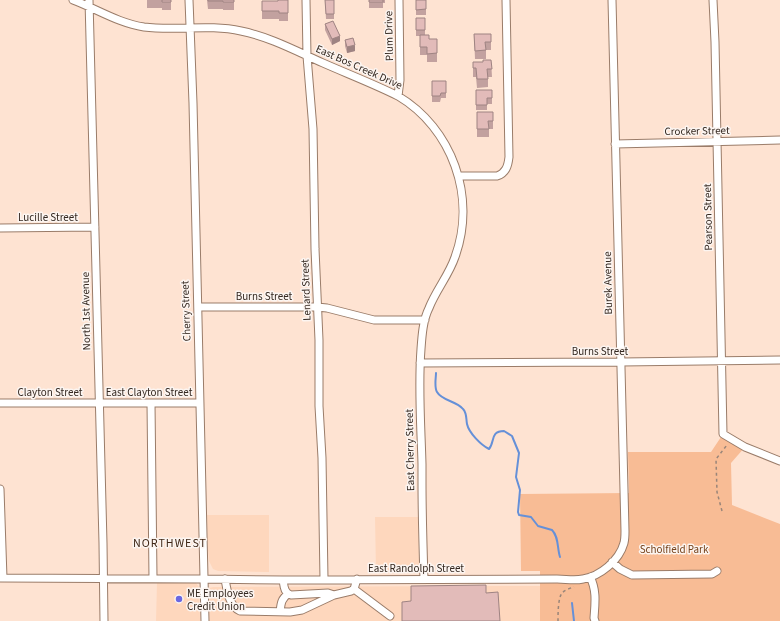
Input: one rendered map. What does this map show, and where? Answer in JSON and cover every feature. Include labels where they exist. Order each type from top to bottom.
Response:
[{"type":"street","name":"East Bos Creek Drive","points":[[73,0],[90,3],[108,16],[138,26],[162,28],[219,28],[246,32],[269,39],[398,96],[418,111],[438,133],[451,156],[459,176],[463,205],[461,238],[453,262],[428,309],[425,320]]},
{"type":"street","name":"Cherry Street","points":[[189,0],[205,621]]},
{"type":"street","name":"Lenard Street","points":[[306,0],[307,56],[313,129],[324,579]]},
{"type":"street","name":"Plum Drive","points":[[398,96],[400,86],[399,0]]},
{"type":"street","points":[[459,176],[500,175],[504,172],[508,164],[506,0]]},
{"type":"street","name":"Burek Avenue","points":[[612,0],[625,536],[624,545],[612,562]]},
{"type":"street","name":"Pearson Street","points":[[713,0],[723,434],[732,439]]},
{"type":"street","name":"North 1st Avenue","points":[[90,3],[104,621]]},
{"type":"street","name":"Crocker Street","points":[[615,144],[780,140]]},
{"type":"street","name":"Lucille Street","points":[[0,228],[96,227]]},
{"type":"street","name":"Burns Street","points":[[198,307],[317,307],[327,308],[374,320],[425,320]]},
{"type":"street","name":"East Cherry Street","points":[[424,579],[420,363],[422,334],[425,320]]},
{"type":"street","name":"Burns Street","points":[[420,363],[780,360]]},
{"type":"street","name":"Clayton Street","points":[[0,403],[99,403]]},
{"type":"street","name":"East Clayton Street","points":[[99,403],[199,403]]},
{"type":"street","points":[[151,403],[154,578]]},
{"type":"street","points":[[732,439],[745,447],[780,461]]},
{"type":"street","points":[[0,489],[1,578]]},
{"type":"street","points":[[612,562],[620,569],[632,575],[712,574],[717,571]]},
{"type":"street","name":"East Randolph Street","points":[[1,578],[582,580],[602,572],[612,562]]},
{"type":"street","points":[[590,578],[593,583],[596,598],[595,621]]},
{"type":"street","points":[[225,579],[229,597],[236,610],[280,612],[302,610],[334,595],[351,591],[354,589],[357,579]]},
{"type":"street","points":[[283,580],[285,590],[288,594]]},
{"type":"street","points":[[354,589],[390,616]]},
{"type":"street","points":[[280,612],[281,602],[288,594],[328,593],[334,595]]},
{"type":"path","points":[[722,511],[717,492],[716,459],[732,439]]},
{"type":"path","points":[[558,621],[561,595],[564,591],[579,586]]},
{"type":"shaded area","points":[[207,515],[269,515],[269,572],[218,571],[213,569],[209,561]]},
{"type":"shaded area","points":[[375,517],[418,517],[419,564],[417,570],[376,571]]},
{"type":"shaded area","points":[[157,583],[196,583],[199,587],[200,621],[156,621]]},
{"type":"shaded area","points":[[540,586],[540,621],[208,621],[207,593],[209,588],[213,587]]},
{"type":"green space","name":"Scholfield Park","points":[[723,434],[745,447],[731,463],[732,505],[780,524],[780,621],[540,621],[540,571],[521,571],[520,494],[629,493],[628,452],[711,452]]},
{"type":"building","points":[[162,0],[171,0],[171,2],[162,2]]},
{"type":"building","points":[[234,0],[234,2],[208,1]]},
{"type":"building","points":[[288,0],[288,13],[279,13],[279,11],[262,11],[262,1]]},
{"type":"building","points":[[325,0],[334,0],[334,14],[326,14]]},
{"type":"building","points":[[369,0],[383,0],[383,2],[369,2]]},
{"type":"building","points":[[416,0],[426,0],[426,9],[416,10]]},
{"type":"building","points":[[416,18],[425,18],[425,30],[416,30]]},
{"type":"building","points":[[333,21],[340,36],[332,39],[325,24]]},
{"type":"building","points":[[474,34],[491,34],[491,42],[485,42],[486,50],[475,51]]},
{"type":"building","points":[[420,35],[429,35],[429,39],[437,39],[437,53],[427,54],[427,47],[420,47]]},
{"type":"building","points":[[353,38],[355,45],[347,47],[345,40]]},
{"type":"building","points":[[483,60],[491,60],[492,69],[487,69],[488,79],[477,79],[476,68],[473,68],[473,62],[483,62]]},
{"type":"building","points":[[432,81],[446,81],[446,93],[441,93],[440,96],[432,96]]},
{"type":"building","points":[[476,90],[492,90],[492,98],[487,98],[487,105],[476,105]]},
{"type":"building","points":[[477,112],[493,112],[493,121],[488,121],[489,129],[477,129]]},
{"type":"building","points":[[486,585],[486,593],[498,592],[500,621],[402,621],[402,602],[411,601],[411,586]]},
{"type":"waterway","points":[[436,373],[435,385],[437,392],[442,397],[457,404],[463,409],[470,431],[482,445],[489,449],[495,435],[500,431],[504,431],[512,436],[519,453],[516,477],[520,490],[519,515],[531,517],[538,526],[552,530],[557,539],[560,557]]},
{"type":"waterway","points":[[572,603],[574,621]]},
{"type":"place","name":"ME Employees Credit Union","points":[[179,599]]},
{"type":"district","name":"NORTHWEST","points":[[170,543]]}]
